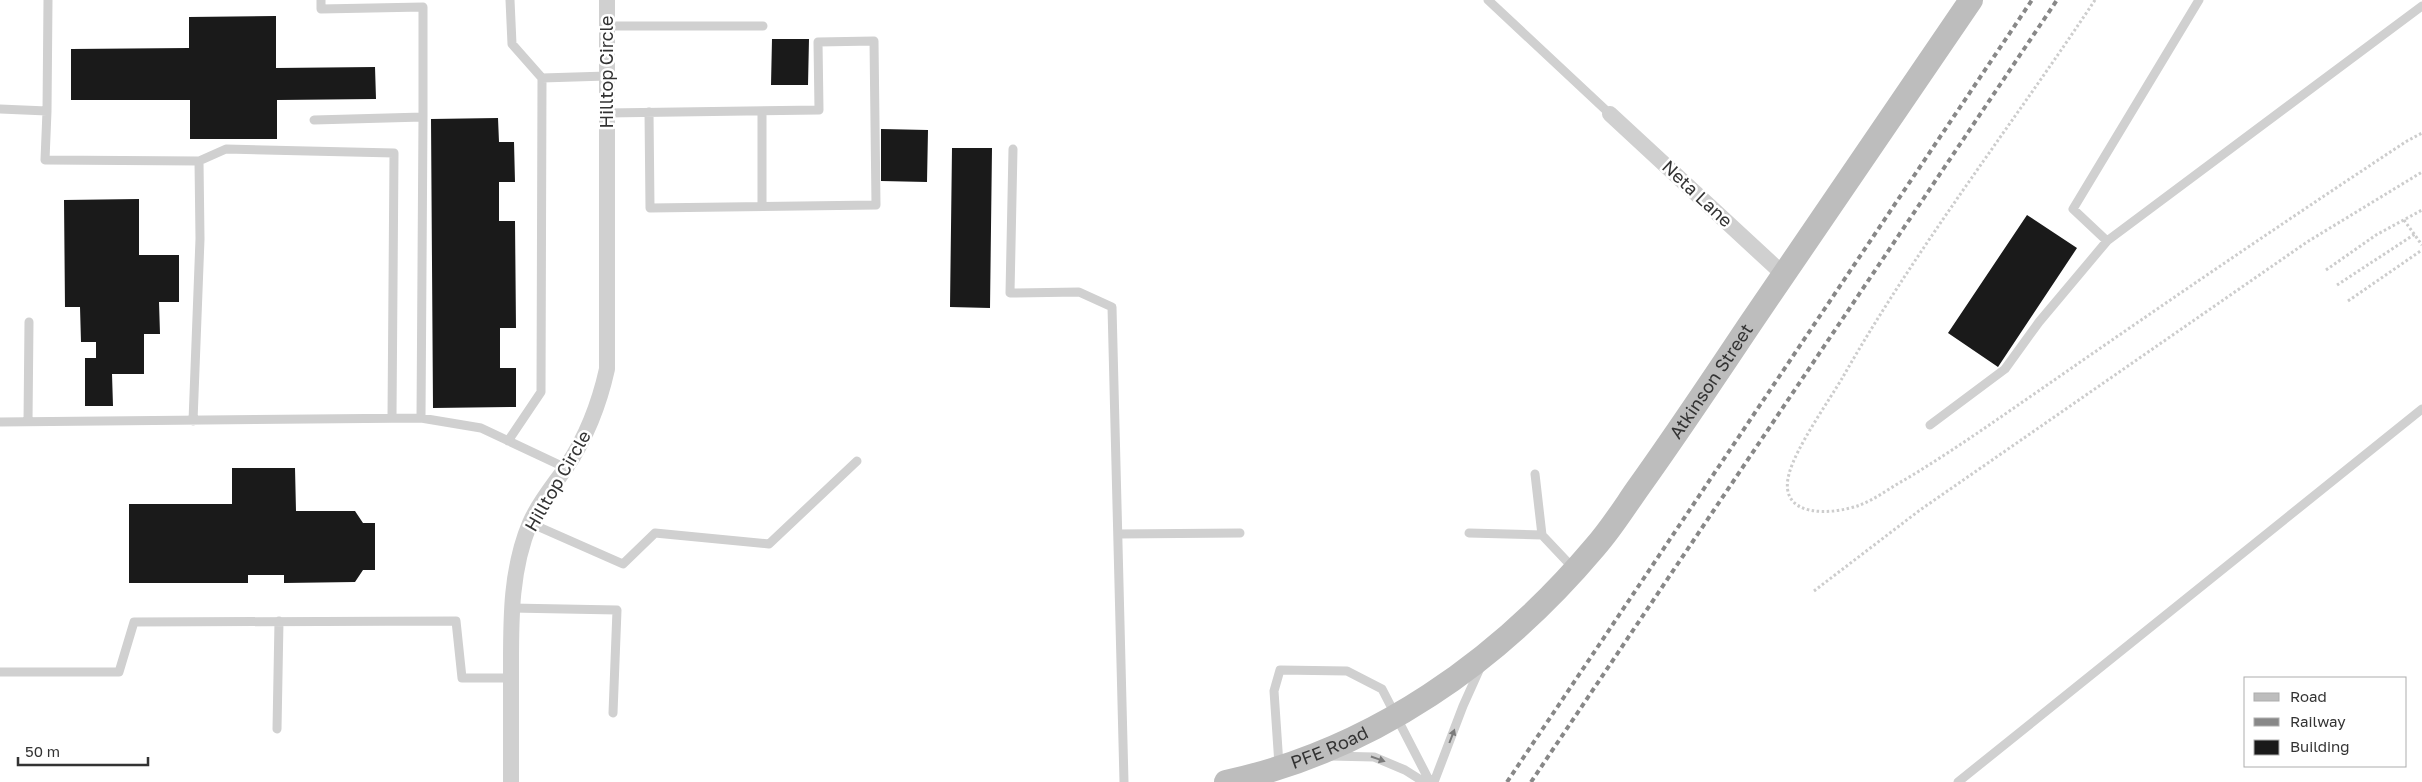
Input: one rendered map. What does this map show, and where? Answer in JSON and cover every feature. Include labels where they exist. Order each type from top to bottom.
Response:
[{"type":"main road","name":"Atkinson Street","points":[[1398,716],[1461,674],[1515,630],[1575,570],[1598,544],[1658,460],[1971,0]]},
{"type":"main road","name":"PFE Road","points":[[1226,782],[1279,767],[1353,740],[1398,716]]},
{"type":"street","name":"Hilltop Circle","points":[[511,782],[511,608],[516,566],[530,522],[549,489],[566,468],[586,434],[601,397],[607,369],[607,0]]},
{"type":"street","name":"Neta Lane","points":[[1610,114],[1784,275]]},
{"type":"lane","points":[[48,0],[45,160],[199,161],[226,149],[394,153],[392,417]]},
{"type":"lane","points":[[321,0],[321,9],[423,7],[421,418]]},
{"type":"lane","points":[[508,441],[541,392],[542,78],[512,44],[510,0]]},
{"type":"lane","points":[[1488,0],[1610,114]]},
{"type":"lane","points":[[2107,241],[2073,209],[2199,0]]},
{"type":"lane","points":[[1930,425],[2005,369],[2039,322],[2107,241],[2422,6]]},
{"type":"lane","points":[[607,26],[763,26]]},
{"type":"lane","points":[[608,113],[649,112],[819,110],[818,42],[874,41],[876,204],[650,208],[649,112]]},
{"type":"lane","points":[[542,78],[607,76]]},
{"type":"lane","points":[[0,109],[47,111]]},
{"type":"lane","points":[[762,111],[762,206]]},
{"type":"lane","points":[[314,120],[423,117]]},
{"type":"lane","points":[[1013,149],[1010,293],[1079,292],[1112,308],[1124,782]]},
{"type":"lane","points":[[193,421],[200,239],[199,161]]},
{"type":"lane","points":[[28,421],[29,322]]},
{"type":"lane","points":[[1958,782],[2422,408]]},
{"type":"lane","points":[[0,422],[421,418],[481,428],[566,468]]},
{"type":"lane","points":[[530,522],[623,564],[655,533],[769,544],[857,461]]},
{"type":"lane","points":[[1535,474],[1542,535],[1575,570]]},
{"type":"lane","points":[[1118,534],[1240,533]]},
{"type":"lane","points":[[1470,533],[1542,535]]},
{"type":"lane","points":[[511,608],[617,610],[613,712]]},
{"type":"lane","points":[[0,672],[119,672],[134,622],[456,621],[462,678],[511,678]]},
{"type":"lane","points":[[277,729],[279,622]]},
{"type":"lane","points":[[1434,782],[1463,706],[1487,654]]},
{"type":"lane","points":[[1279,767],[1274,692],[1280,670],[1347,671],[1382,689],[1398,716],[1430,782]]},
{"type":"lane","points":[[1313,755],[1374,757],[1405,770],[1424,782]]},
{"type":"path","points":[[2095,0],[1946,214],[1870,330],[1802,447],[1789,474],[1788,491],[1793,502],[1808,512],[1836,511],[1862,505],[1943,457],[2290,218],[2422,133]]},
{"type":"path","points":[[1814,591],[1920,510],[2307,242],[2357,209],[2422,172]]},
{"type":"path","points":[[2326,270],[2376,235],[2422,210]]},
{"type":"path","points":[[2404,220],[2422,245]]},
{"type":"path","points":[[2337,285],[2414,234]]},
{"type":"path","points":[[2348,301],[2422,250]]},
{"type":"building","points":[[276,16],[276,68],[375,67],[376,99],[277,100],[277,139],[190,139],[190,100],[71,100],[71,49],[189,48],[189,17]]},
{"type":"building","points":[[772,39],[809,39],[808,85],[771,85]]},
{"type":"building","points":[[498,118],[499,142],[514,142],[515,182],[499,182],[499,221],[515,221],[516,328],[500,328],[500,368],[516,368],[516,407],[433,408],[431,119]]},
{"type":"building","points":[[881,129],[928,130],[927,182],[881,181]]},
{"type":"building","points":[[952,148],[992,148],[990,308],[950,307]]},
{"type":"building","points":[[139,199],[139,255],[179,255],[179,302],[159,302],[160,334],[144,334],[144,374],[112,374],[113,406],[85,406],[85,358],[96,358],[96,342],[81,342],[80,307],[65,307],[64,200]]},
{"type":"building","points":[[2027,215],[2077,248],[1998,367],[1948,333]]},
{"type":"building","points":[[232,468],[295,468],[296,511],[355,511],[363,523],[375,523],[375,570],[363,570],[355,582],[284,583],[284,575],[248,575],[248,583],[129,583],[129,504],[232,504]]},
{"type":"railway","points":[[1507,782],[2032,0]]},
{"type":"railway","points":[[1531,782],[2057,0]]}]
